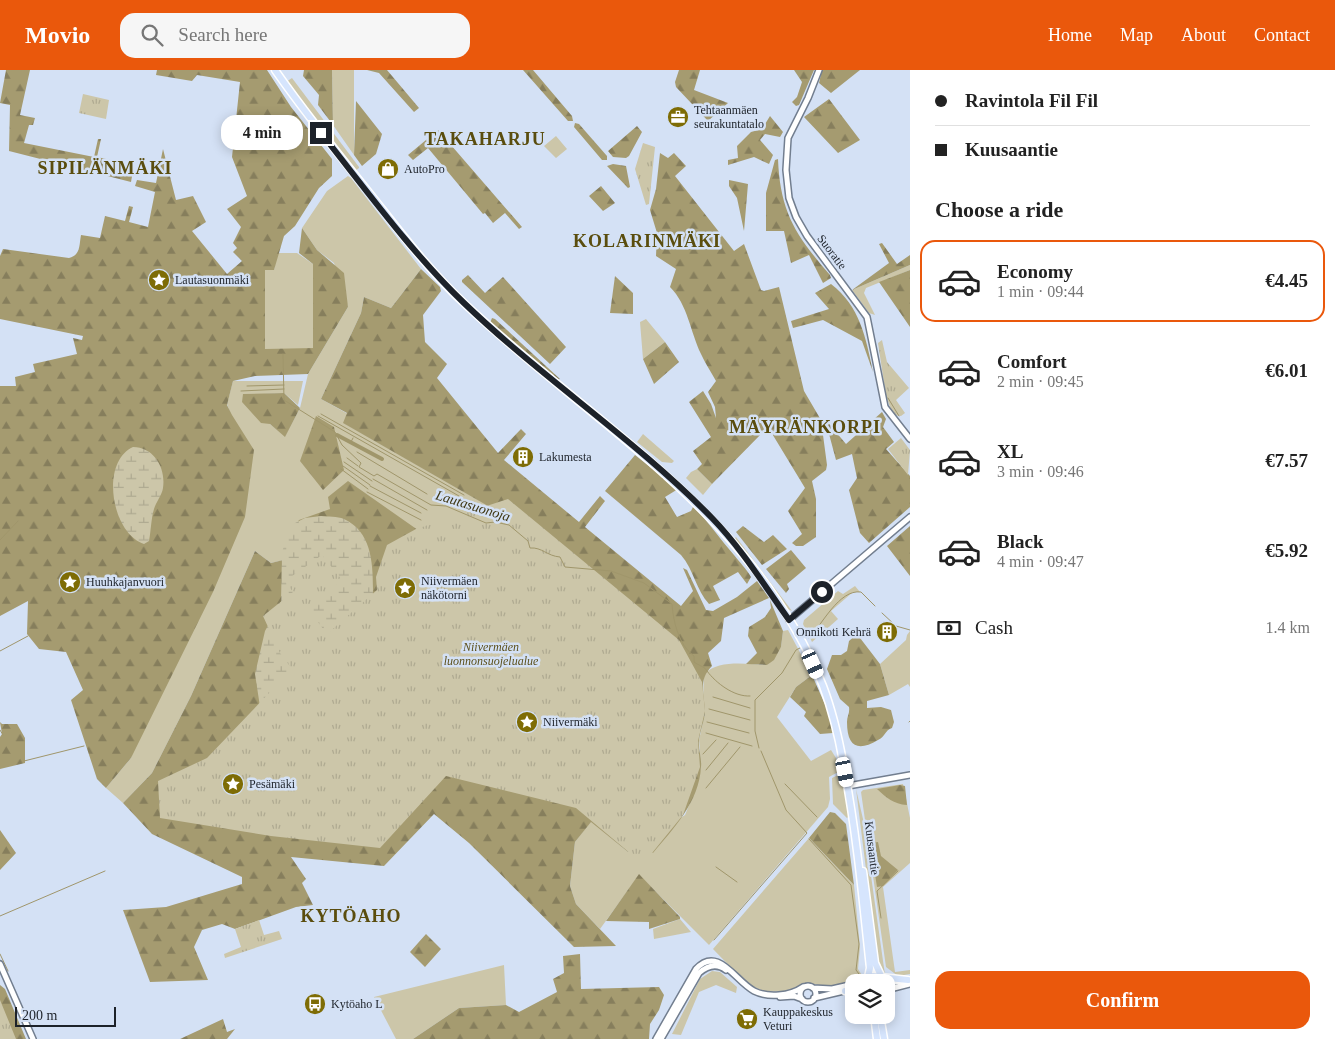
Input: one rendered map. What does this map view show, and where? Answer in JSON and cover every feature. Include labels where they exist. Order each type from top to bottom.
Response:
[{"type":"main road","name":"Kuusaantie","points":[[275,70],[412,248],[444,283],[482,320],[698,503],[737,546],[789,620],[811,660],[836,724],[850,786],[874,956],[880,974]]},
{"type":"main road","name":"Kuusaantie","points":[[850,786],[870,963],[867,974]]},
{"type":"main road","points":[[895,981],[909,981]]},
{"type":"main road","points":[[875,1024],[877,1039]]},
{"type":"main road","points":[[882,1024],[884,1039]]},
{"type":"street","name":"Suoratie","points":[[819,70],[812,92],[788,138],[786,170],[790,198],[796,217],[807,236],[867,317],[885,407],[910,439]]},
{"type":"street","points":[[789,620],[910,517]]},
{"type":"street","points":[[850,786],[910,775]]},
{"type":"street","points":[[0,964],[33,1039]]},
{"type":"street","points":[[709,964],[724,968],[746,989],[760,996],[794,996],[809,1001],[814,998],[845,991]]},
{"type":"street","points":[[661,1039],[699,972],[709,964]]},
{"type":"street","points":[[656,1039],[696,969],[709,964],[723,964],[750,988],[760,993],[784,994],[809,986],[831,989],[845,986]]},
{"type":"street","points":[[895,986],[909,981]]},
{"type":"street","points":[[802,999],[800,993],[803,988]]},
{"type":"street","points":[[813,988],[814,998]]},
{"type":"green space","points":[[6,70],[30,70],[20,115],[35,118],[33,125],[29,125],[24,143],[94,157],[98,139],[101,139],[97,157],[134,165],[131,182],[9,151],[10,105],[0,103]]},
{"type":"green space","points":[[157,70],[267,70],[291,107],[332,159],[332,176],[319,188],[295,226],[284,236],[274,270],[265,270],[265,349],[313,348],[313,264],[299,253],[302,228],[317,250],[344,273],[348,307],[308,374],[255,376],[233,381],[227,405],[254,450],[245,517],[213,592],[131,758],[106,788],[97,779],[71,700],[83,690],[66,652],[39,649],[27,634],[28,601],[0,616],[0,386],[16,386],[15,377],[35,372],[33,364],[77,354],[73,338],[82,340],[83,336],[0,319],[0,256],[3,249],[73,257],[78,252],[81,235],[100,238],[105,216],[125,221],[129,206],[133,207],[129,222],[148,227],[155,192],[135,186],[137,180],[156,183],[163,149],[176,200],[193,196],[206,222],[192,231],[227,274],[242,261],[233,252],[237,248],[233,243],[241,227],[227,209],[247,196],[232,157],[240,82],[197,75],[192,81],[156,75]]},
{"type":"green space","points":[[304,70],[332,70],[333,125],[318,105],[319,95],[303,76]]},
{"type":"green space","points":[[332,70],[354,70],[354,155],[333,125]]},
{"type":"green space","points":[[367,70],[387,70],[419,108],[414,112],[379,73]]},
{"type":"green space","points":[[523,70],[533,70],[572,116],[573,121],[568,121]]},
{"type":"green space","points":[[679,70],[700,70],[694,90],[728,103],[708,121],[676,87],[675,82]]},
{"type":"green space","points":[[794,70],[814,70],[799,105],[796,106],[792,102],[797,97],[802,82]]},
{"type":"green space","points":[[822,70],[860,70],[831,93],[819,83]]},
{"type":"green space","points":[[292,78],[359,167],[355,171],[286,82]]},
{"type":"green space","points":[[83,94],[109,100],[106,119],[79,113]]},
{"type":"green space","points":[[829,99],[860,140],[838,153],[804,117]]},
{"type":"green space","points":[[356,101],[382,134],[376,154],[362,166],[354,155]]},
{"type":"green space","points":[[770,116],[783,132],[780,137],[765,134],[760,140],[773,155],[769,164],[754,157],[728,165],[728,160],[738,158],[737,146],[751,132],[762,129]]},
{"type":"green space","points":[[575,123],[579,124],[607,156],[607,160],[602,160],[574,127]]},
{"type":"green space","points":[[637,126],[642,132],[629,156],[626,158],[613,157],[608,151]]},
{"type":"green space","points":[[438,130],[522,227],[519,229],[505,213],[493,223],[485,213],[483,214],[428,148],[413,160],[408,155]]},
{"type":"green space","points":[[556,136],[567,149],[556,158],[544,146]]},
{"type":"green space","points":[[643,143],[655,147],[649,204],[646,205],[635,169]]},
{"type":"green space","points":[[660,153],[668,158],[674,153],[686,166],[675,176],[734,251],[744,244],[761,290],[779,287],[804,391],[821,420],[827,465],[826,470],[812,481],[816,499],[816,537],[803,546],[796,546],[792,543],[802,534],[788,511],[805,488],[768,427],[712,484],[697,469],[702,464],[693,451],[711,437],[689,402],[703,391],[711,404],[716,418],[715,407],[708,392],[716,381],[697,345],[685,310],[670,287],[676,269],[656,256],[657,233],[650,210],[656,189]]},
{"type":"green space","points":[[778,159],[779,178],[786,209],[799,235],[830,275],[831,278],[823,283],[809,255],[791,263],[784,231],[766,231],[766,193],[775,160]]},
{"type":"green space","points":[[613,164],[626,166],[630,187],[628,188],[607,166]]},
{"type":"green space","points":[[348,176],[421,269],[391,308],[364,297],[361,313],[321,399],[348,414],[344,423],[496,510],[425,535],[330,509],[288,559],[271,563],[255,551],[191,696],[152,773],[123,803],[106,788],[131,758],[231,415],[227,404],[233,381],[303,381],[298,405],[284,393],[243,395],[270,424],[285,436],[300,408],[308,374],[348,307],[334,263],[317,250],[302,228],[327,191]]},
{"type":"green space","points":[[729,180],[748,184],[744,231],[737,198],[729,186]]},
{"type":"green space","points":[[601,186],[615,203],[603,211],[589,196]]},
{"type":"green space","points":[[882,243],[897,264],[910,255],[910,265],[852,290],[889,263],[879,244]]},
{"type":"green space","points":[[277,253],[297,253],[313,264],[313,349],[265,349],[265,270],[274,270]]},
{"type":"green space","points":[[910,265],[910,270],[866,288],[864,293],[875,315],[869,313],[852,290]]},
{"type":"green space","points":[[421,269],[440,287],[441,291],[423,315],[425,342],[447,364],[437,378],[498,453],[521,429],[526,434],[504,460],[579,522],[600,496],[605,501],[585,527],[681,606],[693,591],[683,568],[687,570],[706,610],[713,611],[737,597],[757,581],[769,598],[724,618],[721,641],[708,653],[712,666],[707,672],[703,683],[705,713],[699,740],[701,767],[696,792],[684,814],[653,853],[638,844],[628,852],[591,822],[575,842],[570,886],[576,904],[616,946],[574,947],[469,843],[434,814],[384,866],[291,857],[306,879],[302,883],[313,905],[296,907],[235,929],[222,924],[202,930],[194,947],[208,980],[150,982],[123,910],[166,907],[242,884],[242,877],[152,834],[123,803],[152,773],[191,696],[255,551],[271,563],[287,559],[290,535],[299,520],[330,509],[328,497],[348,481],[425,535],[495,510],[343,423],[347,413],[321,399],[361,313],[364,297],[391,308]]},
{"type":"green space","points":[[910,270],[910,327],[879,282]]},
{"type":"green space","points":[[468,275],[485,293],[503,277],[566,347],[550,364],[462,282]]},
{"type":"green space","points":[[615,276],[633,293],[633,314],[610,313]]},
{"type":"green space","points":[[831,284],[849,302],[855,313],[868,347],[873,372],[862,341],[823,320],[793,328],[791,321],[829,309],[815,293]]},
{"type":"green space","points":[[492,318],[560,379],[558,380],[490,323]]},
{"type":"green space","points":[[646,319],[665,342],[643,359],[640,322]]},
{"type":"green space","points":[[882,340],[887,362],[909,388],[896,400],[905,413],[901,416],[893,415],[886,396],[878,343]]},
{"type":"green space","points":[[665,342],[679,362],[654,384],[643,359]]},
{"type":"green space","points":[[284,393],[300,408],[285,437],[270,424],[261,423],[242,402],[243,394]]},
{"type":"green space","points":[[882,412],[886,419],[883,427],[894,442],[886,449],[910,476],[910,507],[869,543],[860,533],[849,490],[857,478],[852,454],[836,460],[825,419],[846,444]]},
{"type":"green space","points":[[316,416],[334,427],[344,470],[323,490],[300,461]]},
{"type":"green space","points":[[643,434],[674,461],[672,463],[662,462],[637,442]]},
{"type":"green space","points":[[901,438],[910,450],[908,475],[888,449]]},
{"type":"green space","points":[[133,447],[140,448],[153,455],[163,473],[162,491],[153,513],[149,541],[144,544],[133,537],[124,526],[117,512],[114,497],[113,481],[116,467],[123,455]]},
{"type":"green space","points":[[635,455],[678,489],[665,497],[677,517],[691,511],[693,507],[749,574],[751,577],[747,584],[738,572],[713,586],[720,600],[709,604],[681,555],[605,491]]},
{"type":"green space","points":[[697,469],[712,484],[703,495],[686,478]]},
{"type":"green space","name":"Niivermäen luonnonsuojelualue","points":[[508,499],[679,640],[702,682],[705,711],[698,741],[700,767],[683,815],[648,858],[631,854],[576,808],[446,776],[380,848],[271,836],[160,818],[158,781],[207,758],[292,669],[280,653],[263,616],[293,592],[285,581],[322,555],[342,580],[308,609],[327,634],[377,590],[376,577],[387,545],[416,529]]},
{"type":"green space","points":[[321,516],[344,519],[355,526],[363,536],[368,547],[373,573],[373,613],[264,733],[255,674],[265,631],[281,602],[282,552],[291,525],[305,518]]},
{"type":"green space","points":[[743,526],[764,542],[773,535],[787,549],[762,565],[736,532]]},
{"type":"green space","points":[[910,526],[910,576],[887,546]]},
{"type":"green space","points":[[736,537],[792,611],[785,608]]},
{"type":"green space","points":[[791,550],[806,568],[787,584],[789,589],[786,593],[766,569]]},
{"type":"green space","points":[[855,586],[860,592],[853,592],[831,611],[838,619],[812,642],[803,624],[804,620],[838,591],[843,594]]},
{"type":"green space","points":[[770,600],[783,631],[781,647],[774,660],[767,665],[746,664],[757,653],[748,636],[749,627],[765,617],[771,608]]},
{"type":"green space","points":[[788,630],[812,675],[796,687],[777,717],[811,761],[831,750],[836,758],[840,771],[829,777],[830,799],[828,807],[709,945],[639,875],[600,929],[576,904],[570,886],[575,842],[591,821],[628,852],[685,815],[695,791],[701,767],[699,740],[705,713],[703,696],[704,674],[710,669],[725,664],[767,665],[781,647],[783,631]]},
{"type":"green space","points":[[910,631],[910,687],[908,684],[889,695],[880,664],[906,640]]},
{"type":"green space","points":[[857,634],[880,664],[889,695],[867,701],[867,708],[881,707],[891,710],[894,722],[892,728],[880,739],[865,746],[855,745],[849,737],[847,722],[849,707],[840,699],[827,669],[832,655],[841,655],[847,651],[849,641]]},
{"type":"green space","points":[[812,675],[827,709],[833,733],[820,734],[804,716],[806,712],[790,697],[796,687]]},
{"type":"green space","points":[[0,722],[2,724],[17,724],[25,738],[25,763],[0,769],[0,737],[2,734]]},
{"type":"green space","points":[[842,773],[850,815],[847,818],[833,804],[832,778]]},
{"type":"green space","points":[[903,784],[910,818],[910,863],[883,887],[895,972],[910,970],[910,974],[898,976],[886,967],[861,792],[863,790]]},
{"type":"green space","points":[[900,785],[905,786],[907,805],[894,802],[877,789]]},
{"type":"green space","points":[[856,789],[863,819],[885,974],[877,958]]},
{"type":"green space","points":[[830,812],[835,813],[846,824],[854,885],[809,838]]},
{"type":"green space","points":[[0,830],[16,853],[0,870]]},
{"type":"green space","points":[[809,838],[854,885],[860,947],[858,969],[861,974],[845,974],[845,984],[829,987],[808,983],[789,991],[765,992],[747,984],[713,949]]},
{"type":"green space","points":[[878,842],[881,856],[898,870],[883,886],[877,887],[870,843]]},
{"type":"green space","points":[[639,874],[680,919],[649,929],[649,922],[606,921]]},
{"type":"green space","points":[[680,919],[691,932],[654,939],[653,929]]},
{"type":"green space","points":[[259,920],[264,935],[279,931],[282,939],[225,958],[224,954],[241,947],[235,929]]},
{"type":"green space","points":[[426,934],[441,949],[425,967],[410,952]]},
{"type":"green space","points":[[580,954],[581,989],[659,987],[664,995],[659,1010],[650,1024],[649,1039],[413,1039],[459,1008],[506,1005],[519,1012],[557,992],[553,979],[564,973],[563,956]]},
{"type":"green space","points":[[504,965],[506,1005],[459,1008],[413,1039],[396,1039],[374,997]]},
{"type":"green space","points":[[712,971],[720,972],[737,987],[736,993],[716,985],[699,992],[681,1035],[672,1034],[700,979]]},
{"type":"green space","points":[[0,985],[5,989],[26,1039],[0,1039]]},
{"type":"green space","points":[[0,1000],[16,1039],[0,1039]]},
{"type":"green space","points":[[223,1019],[227,1032],[235,1029],[227,1039],[180,1039]]},
{"type":"waterway","name":"Lautasuonoja","points":[[283,354],[284,400],[335,432],[342,445],[361,463],[359,467],[374,476],[377,474],[431,505],[446,506],[486,523],[495,522],[509,525],[528,541],[530,548],[560,557],[565,567],[611,571],[644,583],[672,604],[678,633],[684,646],[694,656],[694,662],[705,668],[715,680],[732,692],[750,696]]},
{"type":"waterway","points":[[247,386],[284,385]]},
{"type":"waterway","points":[[241,391],[284,389]]},
{"type":"waterway","points":[[888,398],[899,416]]},
{"type":"waterway","points":[[321,414],[464,495]]},
{"type":"waterway","points":[[318,416],[459,496]]},
{"type":"waterway","points":[[337,435],[382,459]]},
{"type":"waterway","points":[[351,442],[353,438]]},
{"type":"waterway","points":[[357,452],[427,494]]},
{"type":"waterway","points":[[347,458],[358,466]]},
{"type":"waterway","points":[[344,462],[372,481]]},
{"type":"waterway","points":[[343,466],[370,485]]},
{"type":"waterway","points":[[341,469],[368,489]]},
{"type":"waterway","points":[[373,479],[427,510]]},
{"type":"waterway","points":[[370,486],[421,513]]},
{"type":"waterway","points":[[367,492],[421,520]]},
{"type":"waterway","points":[[0,540],[18,521]]},
{"type":"waterway","points":[[809,638],[845,596],[861,592],[875,606]]},
{"type":"waterway","points":[[882,613],[896,626],[910,630]]},
{"type":"waterway","points":[[0,651],[28,636]]},
{"type":"waterway","points":[[759,748],[755,731],[755,700],[782,673],[796,650],[800,648]]},
{"type":"waterway","points":[[713,697],[750,708]]},
{"type":"waterway","points":[[709,709],[750,720]]},
{"type":"waterway","points":[[707,722],[749,733]]},
{"type":"waterway","points":[[0,730],[3,735]]},
{"type":"waterway","points":[[706,733],[752,746]]},
{"type":"waterway","points":[[703,754],[716,740]]},
{"type":"waterway","points":[[706,770],[728,743]]},
{"type":"waterway","points":[[24,761],[84,746]]},
{"type":"waterway","points":[[706,788],[740,747]]},
{"type":"waterway","points":[[714,940],[807,833],[786,810],[761,751]]},
{"type":"waterway","points":[[785,784],[817,817]]},
{"type":"waterway","points":[[809,839],[851,885],[859,944],[856,970],[859,974]]},
{"type":"waterway","points":[[716,867],[737,882]]},
{"type":"waterway","points":[[0,916],[105,871]]},
{"type":"waterway","points":[[881,918],[877,891],[898,871]]},
{"type":"waterway","points":[[0,954],[8,971]]},
{"type":"place","name":"Tehtaanmäen seurakuntatalo","points":[[678,117]]},
{"type":"place","name":"AutoPro","points":[[388,169]]},
{"type":"place","name":"Lautasuonmäki","points":[[159,280]]},
{"type":"place","name":"Lakumesta","points":[[523,457]]},
{"type":"place","name":"Huuhkajanvuori","points":[[70,582]]},
{"type":"place","name":"Niivermäen näkötorni","points":[[405,588]]},
{"type":"place","name":"Onnikoti Kehrä","points":[[887,632]]},
{"type":"place","name":"Niivermäki","points":[[527,722]]},
{"type":"place","name":"Pesämäki","points":[[233,784]]},
{"type":"place","name":"Kytöaho L","points":[[315,1004]]},
{"type":"place","name":"Kauppakeskus Veturi","points":[[747,1019]]},
{"type":"district","name":"TAKAHARJU","points":[[485,139]]},
{"type":"district","name":"SIPILÄNMÄKI","points":[[105,168]]},
{"type":"district","name":"KOLARINMÄKI","points":[[647,241]]},
{"type":"district","name":"MÄYRÄNKORPI","points":[[805,427]]},
{"type":"district","name":"KYTÖAHO","points":[[351,916]]},
{"type":"route","points":[[321,133],[412,248],[464,303],[538,368],[670,477],[698,503],[737,546],[763,580],[789,620],[822,592]]}]
